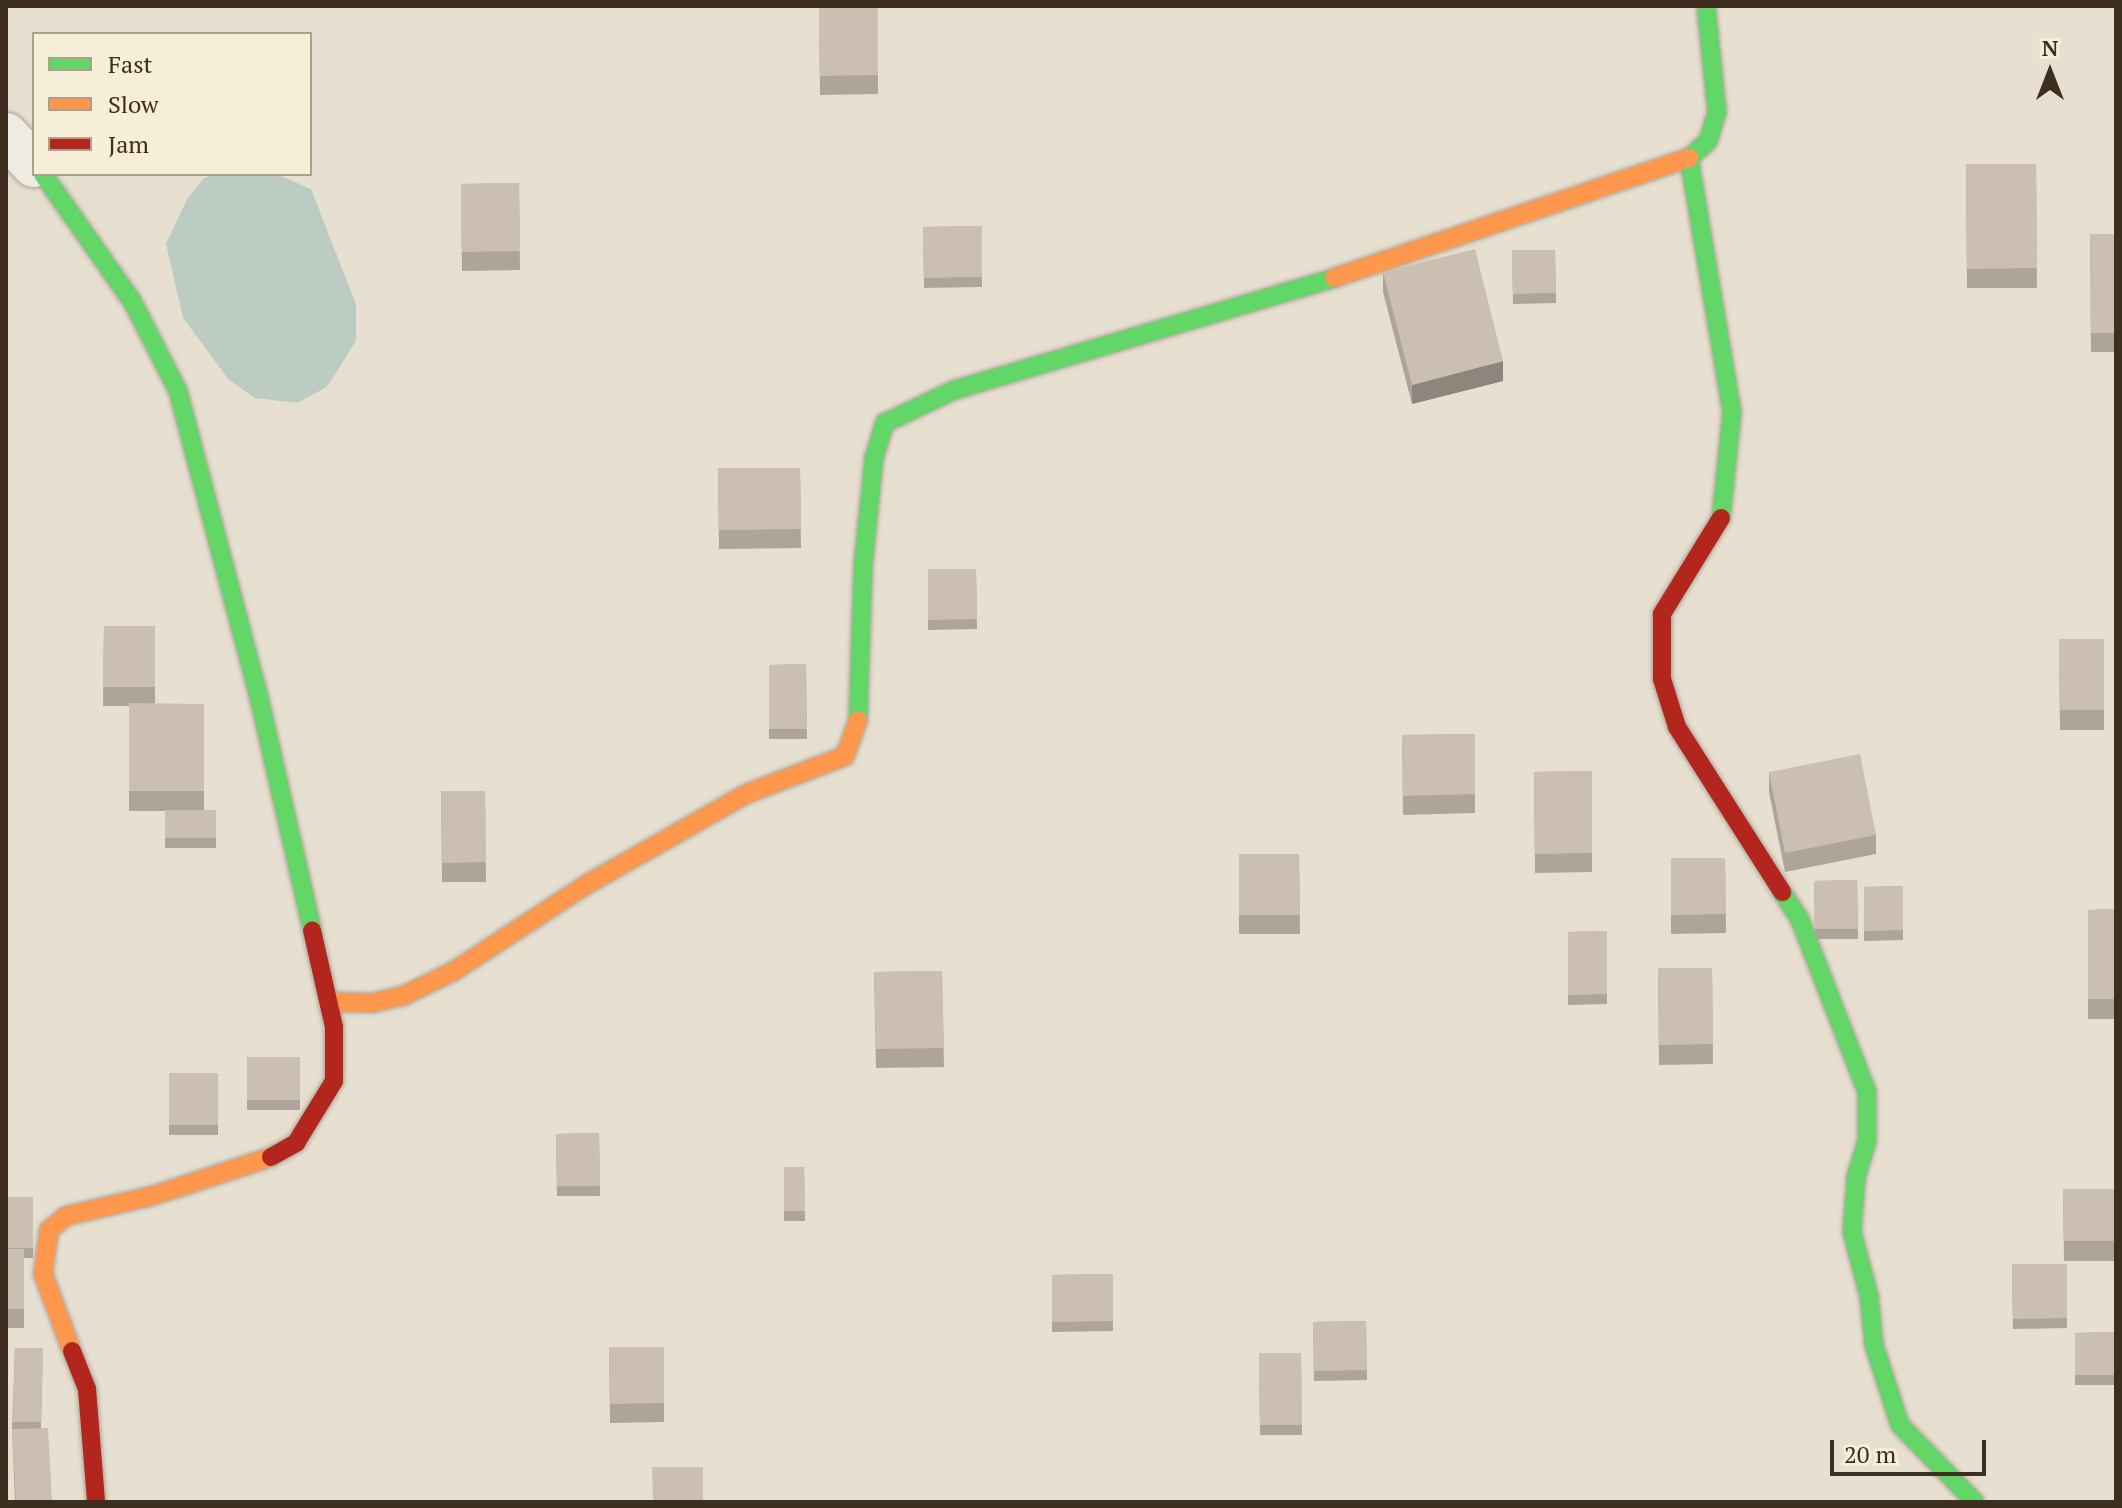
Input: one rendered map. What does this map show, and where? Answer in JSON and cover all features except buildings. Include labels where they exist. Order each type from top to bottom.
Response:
[{"type":"street","points":[[332,1002],[372,1003],[416,990],[746,794],[845,756],[858,723],[863,566],[874,458],[885,423],[954,390],[1277,297],[1689,158],[1708,141],[1717,112],[1706,6]]},
{"type":"street","points":[[6,135],[32,163]]},
{"type":"street","points":[[1689,158],[1732,412],[1720,526],[1662,614],[1662,679],[1677,727],[1800,920],[1835,1020],[1867,1092],[1867,1141],[1856,1178],[1852,1232],[1869,1296],[1874,1345],[1900,1425],[1975,1502]]},
{"type":"street","points":[[44,176],[132,301],[178,391],[257,689],[332,1002],[334,1081],[296,1143],[270,1158],[152,1196],[66,1216],[49,1230],[43,1274],[87,1389],[96,1502]]},
{"type":"shaded area","points":[[281,176],[311,189],[356,304],[356,341],[327,387],[297,403],[255,398],[229,380],[183,318],[166,244],[187,199],[204,178]]},
{"type":"traffic: fast","points":[[1706,6],[1717,112],[1708,141],[1689,158],[1732,412],[1721,518]]},
{"type":"traffic: fast","points":[[44,176],[132,301],[178,391],[257,689],[312,930]]},
{"type":"traffic: fast","points":[[858,720],[863,566],[874,458],[885,423],[954,390],[1334,278]]},
{"type":"traffic: fast","points":[[1782,892],[1800,920],[1867,1092],[1867,1141],[1856,1178],[1852,1232],[1869,1296],[1874,1345],[1900,1425],[1975,1502]]},
{"type":"traffic: slow","points":[[1334,278],[1689,158]]},
{"type":"traffic: slow","points":[[332,1002],[372,1003],[403,996],[454,971],[586,885],[746,794],[845,756],[858,720]]},
{"type":"traffic: slow","points":[[72,1351],[43,1274],[49,1230],[66,1216],[152,1196],[271,1157]]},
{"type":"traffic: jam","points":[[1721,518],[1662,614],[1662,679],[1677,727],[1782,892]]},
{"type":"traffic: jam","points":[[271,1157],[296,1143],[334,1081],[334,1027],[312,930]]},
{"type":"traffic: jam","points":[[72,1351],[87,1389],[96,1502]]}]
